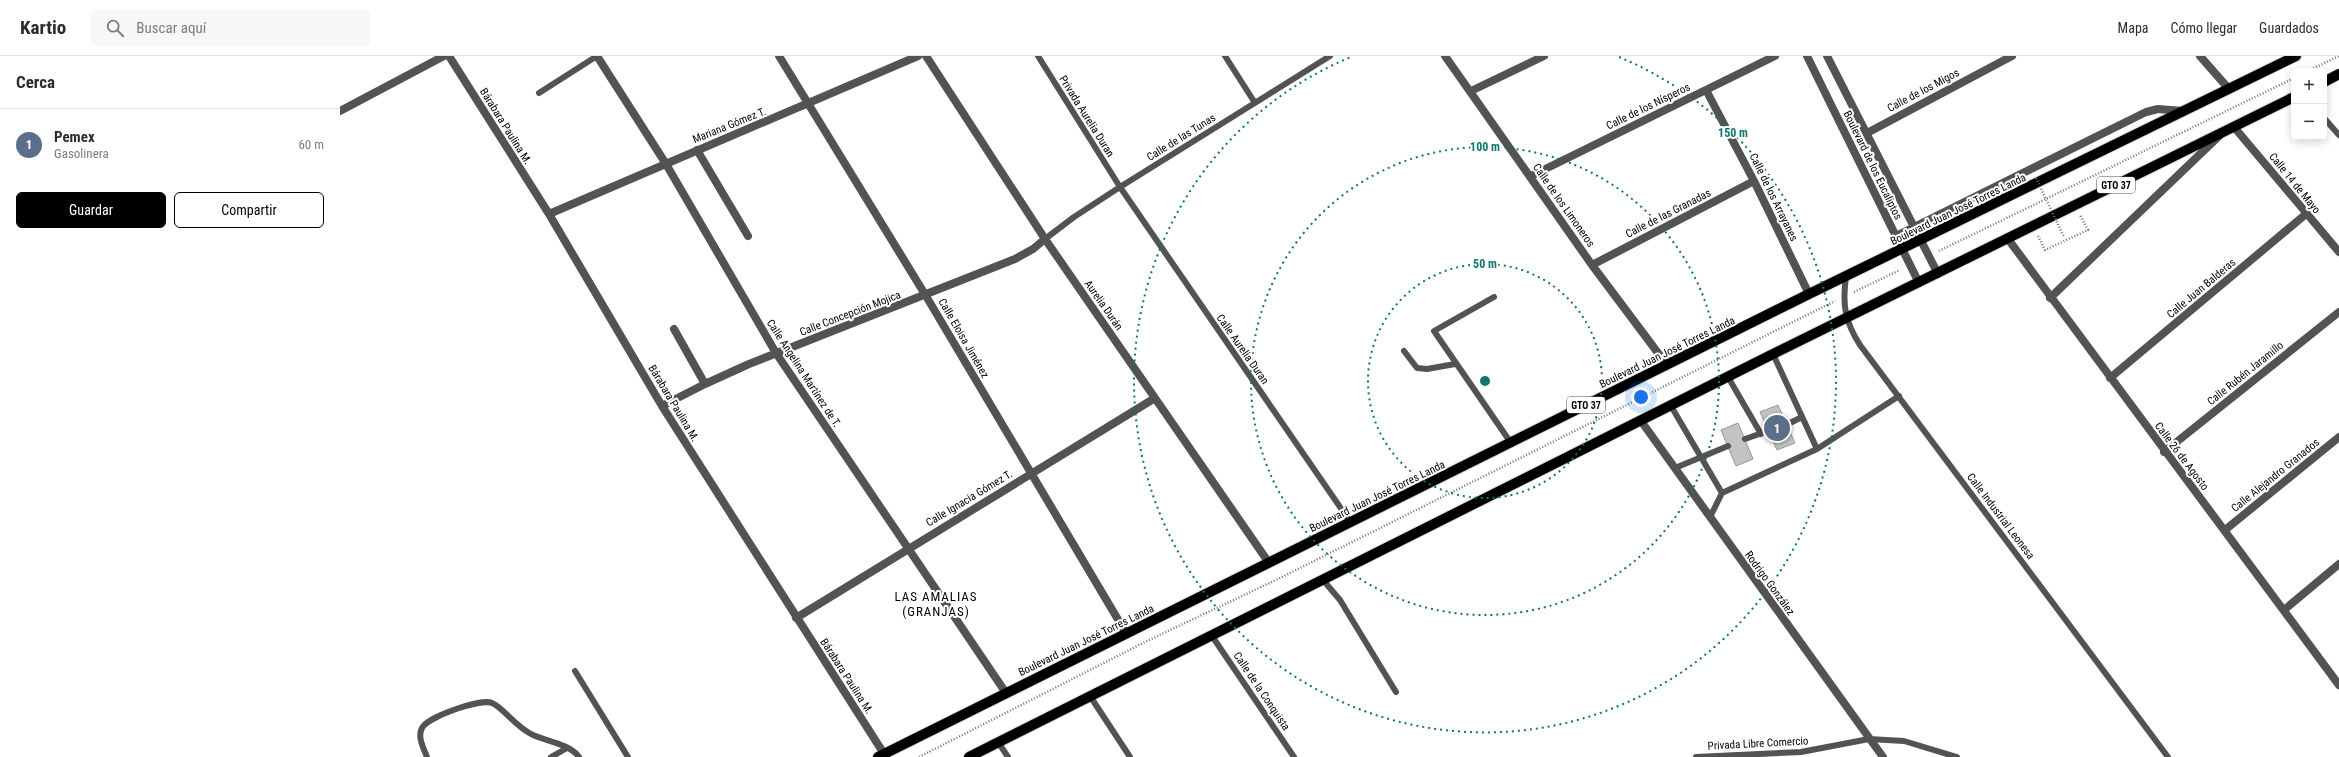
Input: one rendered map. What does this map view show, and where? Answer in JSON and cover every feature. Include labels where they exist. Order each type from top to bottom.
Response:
[{"type":"main road","name":"Boulevard Juan José Torres Landa","points":[[883,756],[1126,633],[1809,294],[1903,250],[2228,88],[2296,56]]},
{"type":"main road","points":[[2327,80],[2339,74]]},
{"type":"main road","name":"GTO 37","points":[[968,757],[1728,378],[1773,354],[1938,274],[2291,98]]},
{"type":"street","points":[[340,111],[444,56]]},
{"type":"street","name":"Bárabara Paulina M.","points":[[449,56],[549,214],[662,406],[883,756]]},
{"type":"street","name":"Calle Angelina Martínez de T.","points":[[597,56],[666,164],[776,353],[1006,693]]},
{"type":"street","name":"Calle Eloisa Jiménez","points":[[779,56],[926,296],[1126,633]]},
{"type":"street","name":"Mariana Gómez T.","points":[[549,214],[697,150],[809,105],[918,56]]},
{"type":"street","name":"Aurelia Durán","points":[[926,56],[1045,239],[1268,563]]},
{"type":"street","name":"Calle de los Limoneros","points":[[1445,56],[1531,176],[1592,265],[1666,365]]},
{"type":"street","points":[[1471,91],[1544,56]]},
{"type":"street","name":"Calle de los Nísperos","points":[[1531,176],[1776,56]]},
{"type":"street","name":"Boulevard de los Eucaliptos","points":[[1807,56],[1919,283]]},
{"type":"street","name":"Boulevard de los Eucaliptos","points":[[1827,56],[1938,274]]},
{"type":"street","name":"Calle de los Migos","points":[[1866,133],[2012,56]]},
{"type":"street","points":[[2200,56],[2228,88]]},
{"type":"street","name":"Calle de los Arrayanes","points":[[1706,90],[1754,181],[1809,294]]},
{"type":"street","points":[[1896,236],[2146,112],[2158,109],[2183,111]]},
{"type":"street","name":"Calle 14 de Mayo","points":[[2234,126],[2339,252]]},
{"type":"street","points":[[2050,298],[2224,131]]},
{"type":"street","points":[[697,150],[748,236]]},
{"type":"street","name":"Calle de las Granadas","points":[[1592,265],[1754,181]]},
{"type":"street","name":"Calle Juan Balderas","points":[[2110,378],[2306,214]]},
{"type":"street","name":"Calle Concepción Mojica","points":[[662,406],[705,384],[776,353],[926,296],[1014,259],[1033,249],[1045,239]]},
{"type":"street","name":"Calle 26 de Agosto","points":[[2008,239],[2164,452],[2225,530],[2339,685]]},
{"type":"street","name":"Calle Rubén Jaramillo","points":[[2164,452],[2339,312]]},
{"type":"street","points":[[674,330],[705,384]]},
{"type":"street","name":"Calle Ignacia Gómez T.","points":[[796,618],[907,548],[1155,398]]},
{"type":"street","name":"Rodrigo González","points":[[1641,421],[1883,757]]},
{"type":"street","name":"Calle Alejandro Granados","points":[[2225,530],[2339,437]]},
{"type":"street","points":[[2284,610],[2339,564]]},
{"type":"lane","points":[[539,93],[597,56]]},
{"type":"lane","name":"Privada Aurelia Duran","points":[[1038,56],[1120,187]]},
{"type":"lane","points":[[1225,56],[1255,103]]},
{"type":"lane","name":"Calle de las Tunas","points":[[1045,239],[1074,217],[1120,187],[1330,56]]},
{"type":"lane","points":[[2327,121],[2339,135]]},
{"type":"lane","name":"Calle Aurelia Duran","points":[[1120,187],[1350,523]]},
{"type":"lane","name":"Calle Industrial Leonesa","points":[[1846,277],[1843,297],[1846,319],[1860,345],[2168,757]]},
{"type":"lane","points":[[1494,297],[1434,330],[1455,364],[1511,443]]},
{"type":"lane","points":[[1404,351],[1417,368],[1427,369],[1455,364]]},
{"type":"lane","points":[[1773,354],[1817,449]]},
{"type":"lane","points":[[1728,378],[1761,434]]},
{"type":"lane","points":[[1710,517],[1722,493],[1817,449],[1899,396]]},
{"type":"lane","points":[[1671,406],[1722,493]]},
{"type":"lane","points":[[1786,425],[1802,417]]},
{"type":"lane","points":[[1745,439],[1768,431]]},
{"type":"lane","points":[[1675,468],[1728,446]]},
{"type":"lane","points":[[1323,580],[1340,600],[1396,692]]},
{"type":"lane","name":"Calle de la Conquista","points":[[1212,636],[1294,757]]},
{"type":"lane","points":[[575,671],[628,757]]},
{"type":"lane","points":[[1090,696],[1130,757]]},
{"type":"lane","points":[[427,757],[419,736],[422,727],[431,719],[480,701],[492,703],[518,727],[567,748],[580,757]]},
{"type":"lane","name":"Privada Libre Comercio","points":[[1696,757],[1770,756],[1825,748],[1869,739],[1904,741],[1957,757]]},
{"type":"lane","points":[[998,742],[1008,757]]},
{"type":"lane","points":[[551,757],[567,748]]},
{"type":"path","points":[[2314,68],[2339,56]]},
{"type":"path","points":[[1929,256],[2291,79]]},
{"type":"path","points":[[2036,178],[2065,239]]},
{"type":"path","points":[[2045,250],[2065,239],[2088,230]]},
{"type":"path","points":[[919,757],[1145,642],[1280,578],[1843,297],[1911,265]]},
{"type":"building","points":[[1778,405],[1795,443],[1777,450],[1760,412]]},
{"type":"building","points":[[1738,423],[1753,459],[1736,466],[1721,430]]},
{"type":"place","name":"Pemex","points":[[1777,428]]},
{"type":"district","name":"LAS AMALIAS (GRANJAS)","points":[[936,604]]}]
